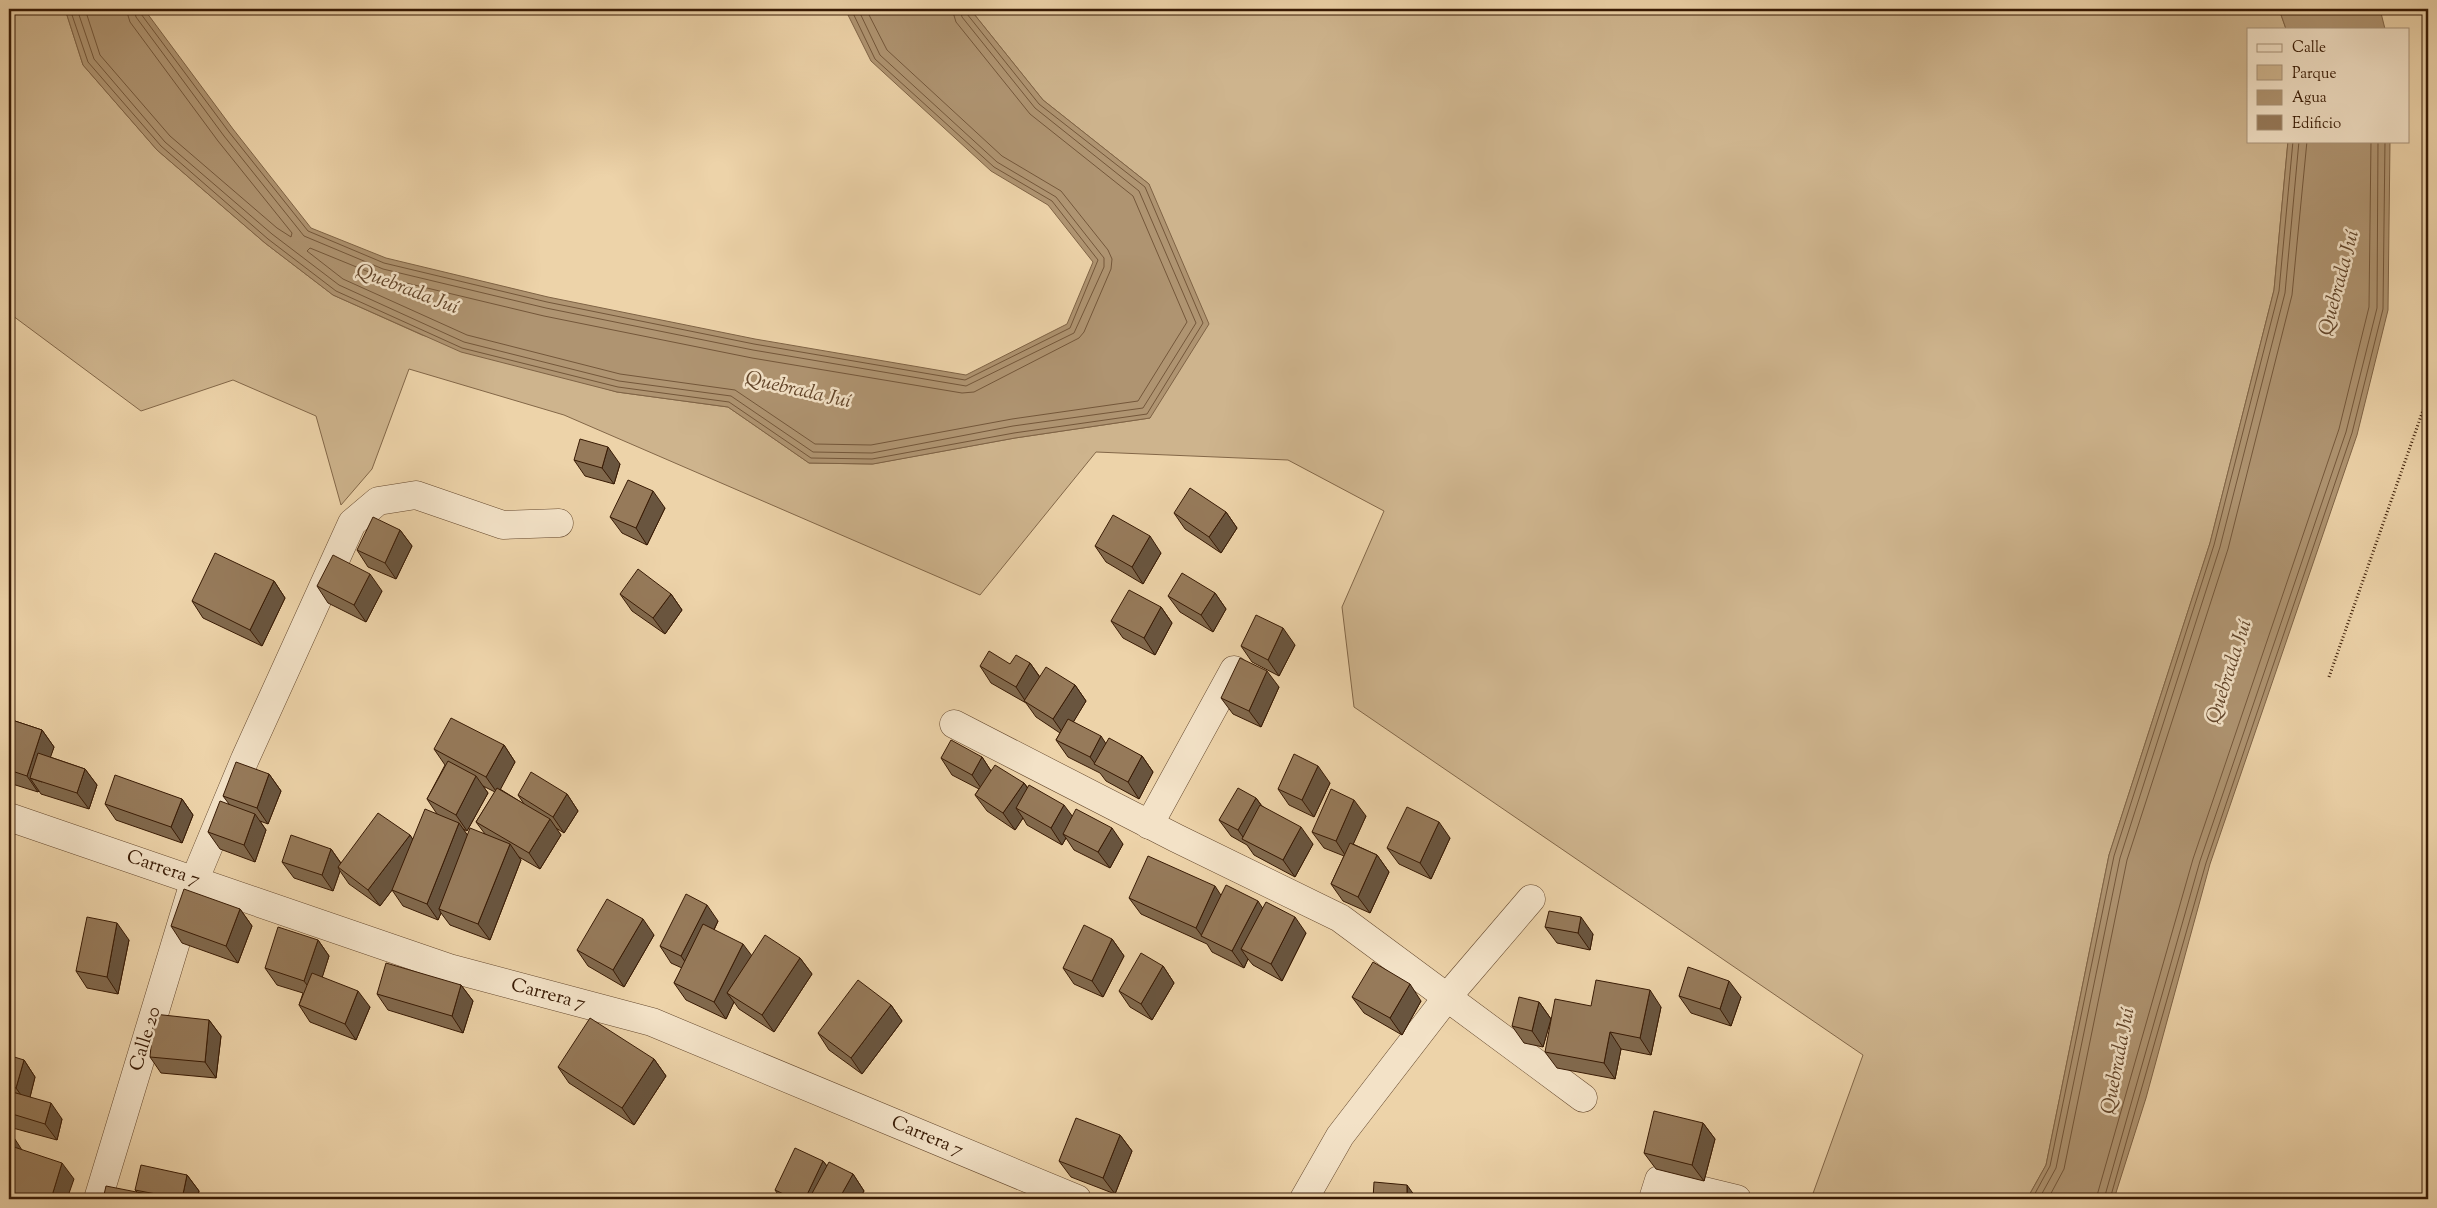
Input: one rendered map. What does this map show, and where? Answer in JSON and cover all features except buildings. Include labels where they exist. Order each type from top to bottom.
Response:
[{"type":"street","name":"Calle 20","points":[[98,1199],[195,880],[245,759],[352,523],[378,501],[416,495],[503,525],[559,523]]},
{"type":"street","points":[[1149,825],[1234,670]]},
{"type":"street","points":[[954,724],[1149,825],[1340,918],[1448,996],[1583,1098]]},
{"type":"street","name":"Carrera 7","points":[[9,817],[449,968],[652,1022],[1077,1199]]},
{"type":"street","points":[[1304,1199],[1340,1136],[1448,996],[1531,899]]},
{"type":"street","points":[[1656,1189],[1738,1199]]},
{"type":"path","points":[[2329,677],[2427,399],[2428,370]]},
{"type":"green space","points":[[9,9],[65,9],[83,65],[157,150],[265,243],[333,295],[422,335],[617,392],[728,407],[809,463],[872,464],[1015,438],[1150,418],[1149,184],[1043,100],[970,9],[2279,9],[2286,28],[2247,28],[2247,142],[2288,142],[2274,290],[2210,543],[2109,855],[2046,1165],[2027,1199],[1811,1199],[1863,1055],[1354,707],[1342,607],[1384,511],[1288,460],[1096,452],[980,595],[564,415],[409,369],[372,469],[341,505],[316,416],[233,380],[141,411],[9,313]]},
{"type":"water","name":"Quebrada Juí","points":[[65,9],[144,9],[233,129],[311,228],[386,258],[548,297],[755,339],[966,375],[1067,324],[1093,262],[1048,205],[991,171],[871,61],[845,9],[970,9],[1043,100],[1149,184],[1209,324],[1150,418],[1015,438],[873,464],[809,463],[728,407],[617,392],[461,352],[333,295],[265,243],[157,150],[83,65]]},
{"type":"water","points":[[2279,9],[2380,9],[2385,28],[2286,28]]},
{"type":"water","name":"Quebrada Juí","points":[[2288,142],[2390,142],[2388,310],[2357,435],[2210,864],[2146,1098],[2114,1199],[2027,1199],[2046,1165],[2109,855],[2210,543],[2274,290]]}]
